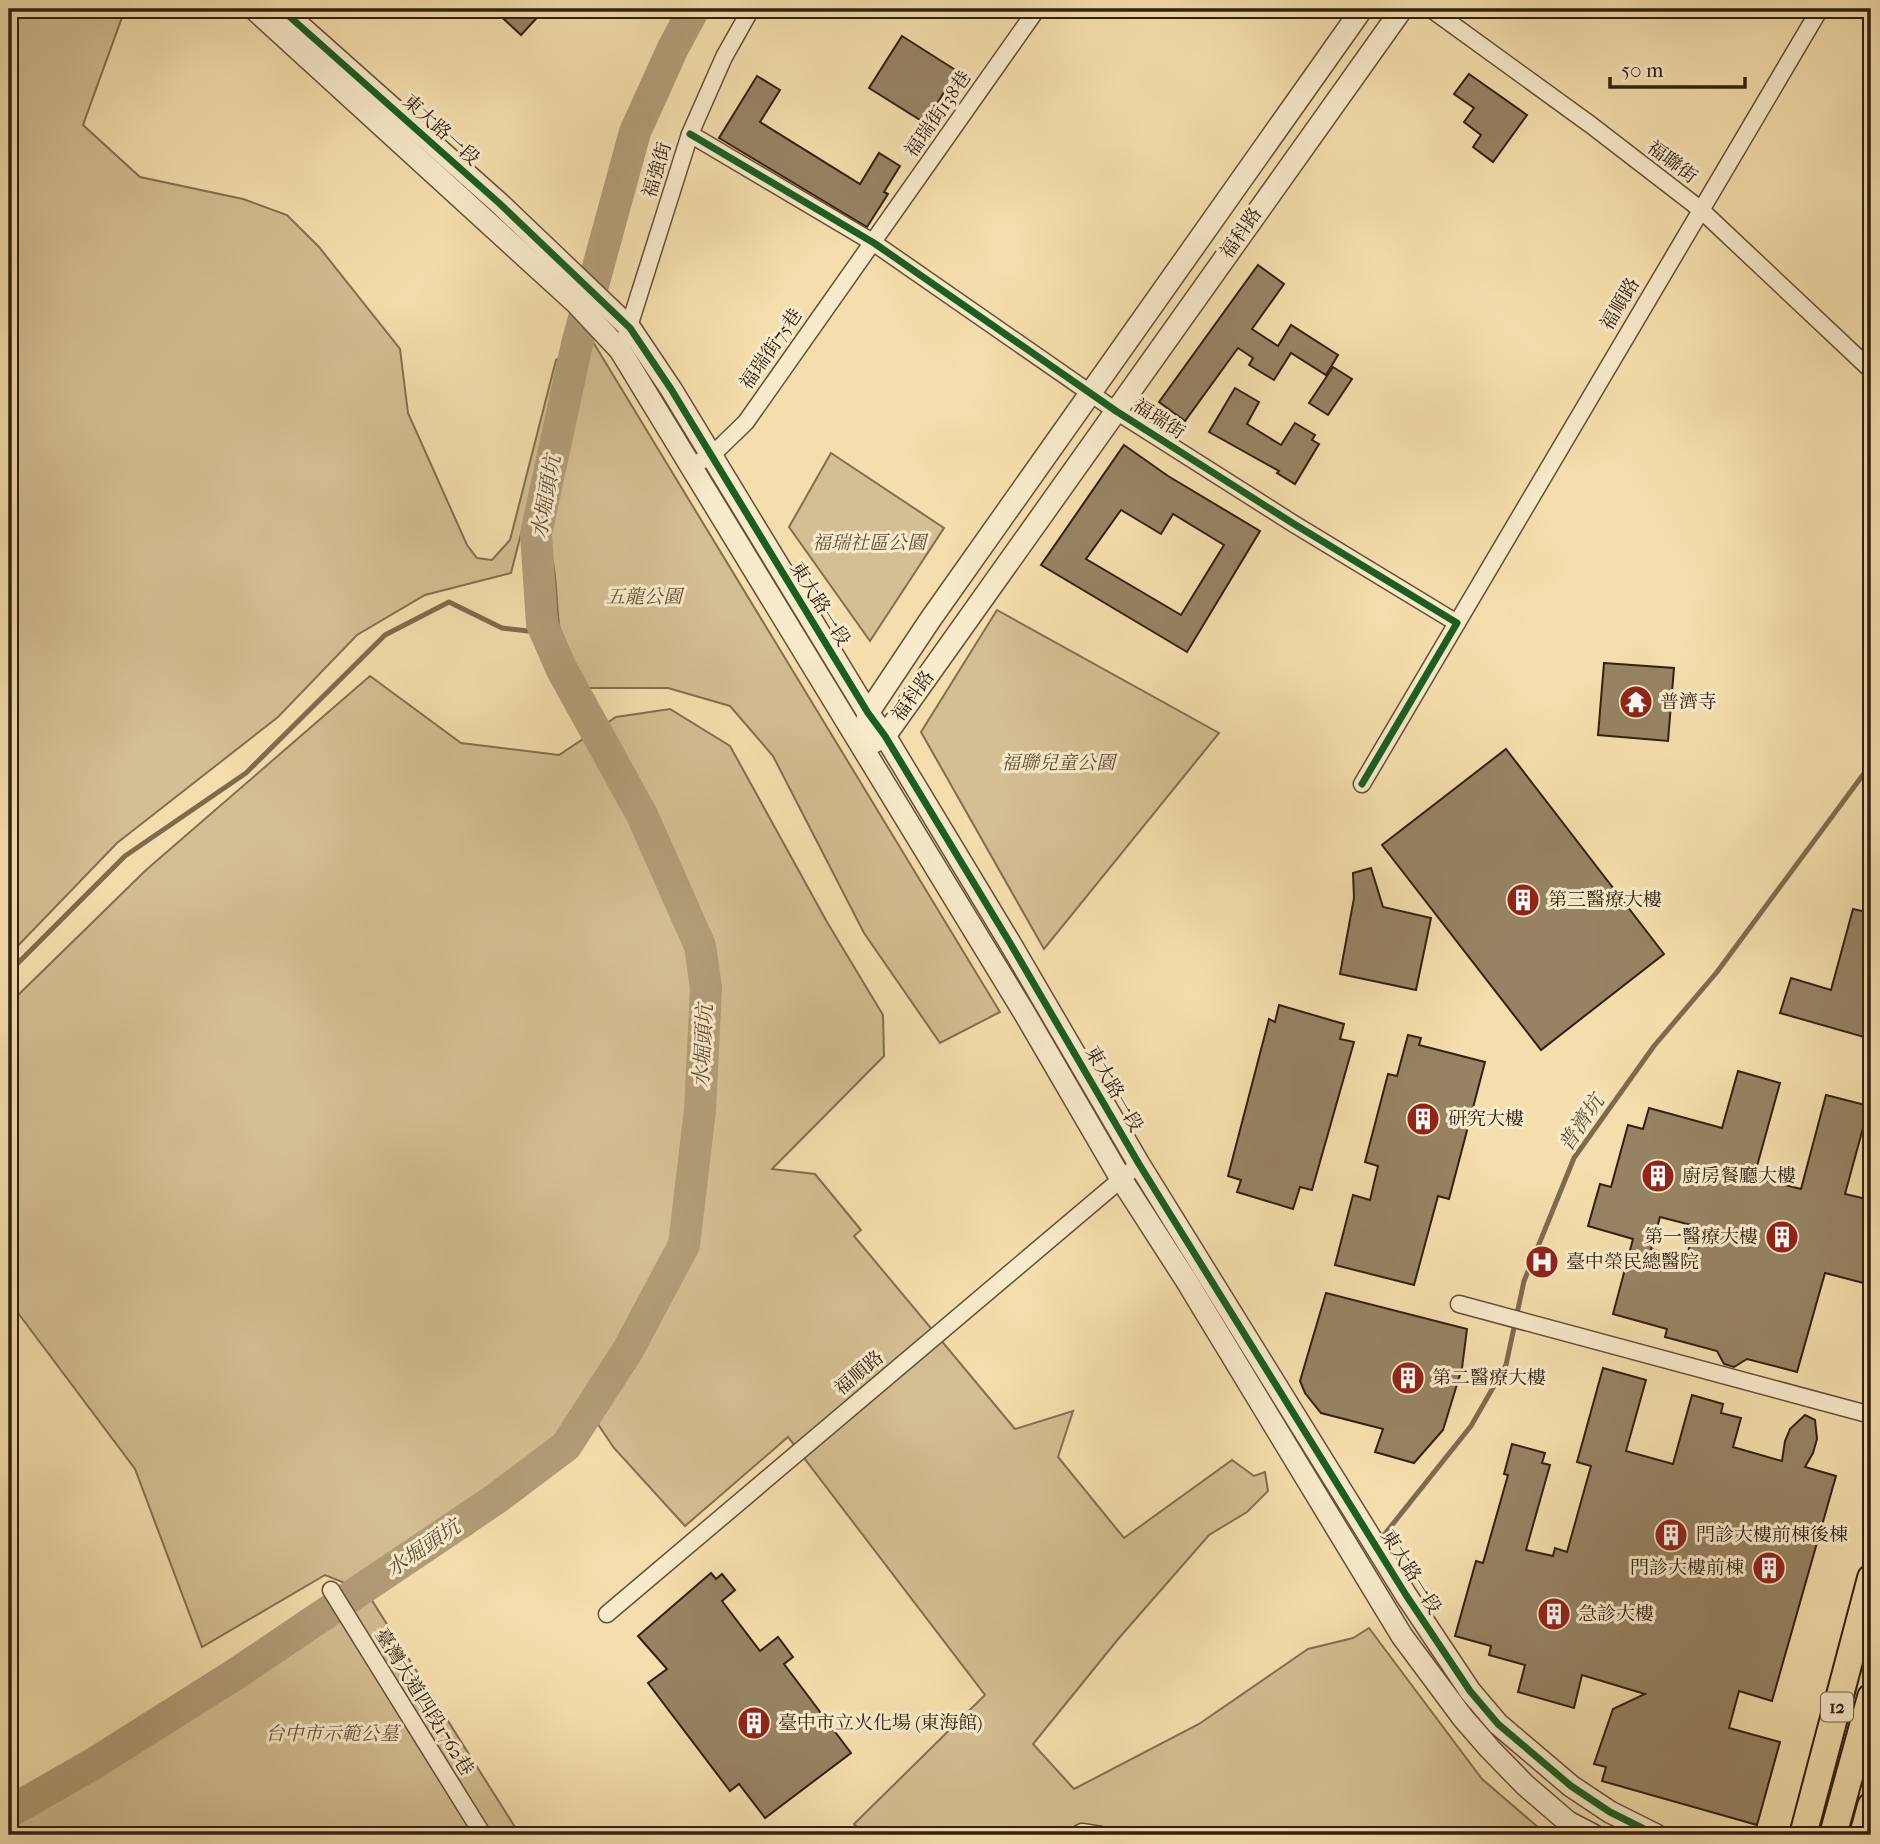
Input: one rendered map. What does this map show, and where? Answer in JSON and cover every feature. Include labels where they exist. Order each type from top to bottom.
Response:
[{"type":"main road","name":"12","points":[[1804,1835],[1871,1578]]},
{"type":"main road","name":"12","points":[[1833,1835],[1871,1697]]},
{"type":"main road","points":[[1863,1835],[1871,1806]]},
{"type":"street","name":"東大路一段","points":[[254,9],[577,304],[620,350],[1025,1014],[1121,1179],[1186,1280],[1402,1636],[1463,1718],[1565,1828],[1593,1835]]},
{"type":"street","name":"東大路一段","points":[[281,9],[499,203],[630,328],[671,389],[885,736],[1139,1164],[1406,1595],[1470,1691],[1499,1724],[1571,1786],[1610,1812],[1656,1835]]},
{"type":"street","name":"福強街","points":[[620,350],[630,328],[690,134],[724,57],[751,9]]},
{"type":"street","name":"福瑞街138巷","points":[[874,243],[1037,9]]},
{"type":"street","name":"福科路","points":[[862,748],[869,713],[930,620],[1362,9]]},
{"type":"street","name":"福科路","points":[[862,748],[885,736],[1402,9]]},
{"type":"street","name":"福聯街","points":[[1431,9],[1591,125],[1700,209],[1871,370]]},
{"type":"street","name":"福順路","points":[[1457,623],[1820,9]]},
{"type":"street","name":"福瑞街","points":[[690,134],[874,243],[1116,411],[1457,623]]},
{"type":"street","name":"福瑞街75巷","points":[[691,466],[710,456],[746,422],[874,243]]},
{"type":"street","points":[[1362,784],[1457,623]]},
{"type":"street","name":"福順路","points":[[607,1614],[1139,1164]]},
{"type":"street","points":[[1186,1280],[1205,1269]]},
{"type":"street","points":[[1459,1304],[1871,1415]]},
{"type":"street","name":"臺灣大道四段1762巷","points":[[331,1590],[483,1835]]},
{"type":"street","points":[[1077,1835],[1082,1832],[1101,1835]]},
{"type":"green space","points":[[9,9],[125,9],[83,125],[140,177],[243,199],[287,215],[319,247],[400,349],[408,413],[467,545],[477,558],[492,560],[510,540],[556,360],[567,354],[511,573],[425,595],[357,635],[278,717],[117,843],[9,955]]},
{"type":"green space","name":"五龍公園","points":[[590,337],[1000,1012],[940,1043],[864,933],[773,756],[730,706],[668,688],[587,688],[571,666],[561,637],[554,566],[546,539]]},
{"type":"green space","name":"福瑞社區公園","points":[[831,453],[944,528],[870,641],[789,527]]},
{"type":"green space","name":"福聯兒童公園","points":[[997,610],[1219,733],[1044,949],[921,732]]},
{"type":"green space","name":"台中市示範公墓","points":[[370,676],[461,743],[559,755],[616,717],[670,709],[730,746],[827,922],[883,1015],[884,1056],[772,1169],[815,1174],[861,1230],[854,1236],[1015,1429],[1073,1411],[1058,1457],[1124,1538],[1232,1460],[1254,1476],[1265,1472],[1268,1491],[1247,1512],[1209,1535],[1119,1638],[1033,1744],[1074,1789],[1199,1724],[1308,1649],[1353,1638],[1369,1628],[1482,1779],[1547,1835],[864,1835],[854,1824],[985,1695],[788,1437],[685,1526],[614,1448],[595,1420],[561,1459],[471,1534],[366,1591],[520,1835],[9,1835],[9,1818],[96,1768],[236,1678],[316,1620],[365,1591],[325,1575],[202,1647],[135,1469],[9,1301],[9,1004],[146,870]]},
{"type":"building","points":[[493,9],[545,9],[521,35]]},
{"type":"building","points":[[902,36],[957,71],[925,123],[869,88]]},
{"type":"building","points":[[1469,74],[1527,115],[1493,162],[1473,147],[1481,135],[1464,122],[1474,108],[1454,94]]},
{"type":"building","points":[[757,76],[780,90],[760,122],[860,184],[879,153],[900,166],[884,192],[888,194],[867,227],[719,138]]},
{"type":"building","points":[[1258,265],[1284,284],[1252,329],[1278,346],[1291,325],[1338,355],[1326,375],[1291,353],[1274,380],[1249,365],[1253,358],[1238,348],[1185,421],[1159,402]]},
{"type":"building","points":[[1333,367],[1352,379],[1328,415],[1309,403]]},
{"type":"building","points":[[1235,388],[1259,402],[1247,424],[1281,445],[1295,423],[1315,435],[1312,440],[1319,444],[1295,484],[1277,473],[1279,471],[1209,432]]},
{"type":"building","points":[[1124,445],[1168,476],[1260,531],[1187,652],[1041,565]],"holes":[[[1121,510],[1161,534],[1173,514],[1224,545],[1181,615],[1086,559]]]},
{"type":"building","name":"普濟寺","points":[[1604,663],[1674,668],[1668,741],[1598,735]]},
{"type":"building","name":"第三醫療大樓","points":[[1506,749],[1664,954],[1541,1050],[1382,845]]},
{"type":"building","points":[[1371,868],[1383,907],[1431,918],[1416,990],[1340,974],[1354,898],[1353,873]]},
{"type":"building","points":[[1853,909],[1871,913],[1871,1039],[1780,1013],[1791,978],[1831,990]]},
{"type":"building","points":[[1279,1005],[1344,1024],[1340,1039],[1354,1042],[1312,1190],[1300,1187],[1293,1209],[1237,1192],[1241,1180],[1228,1176],[1269,1019],[1275,1022]]},
{"type":"building","name":"研究大樓","points":[[1408,1035],[1421,1038],[1419,1045],[1485,1062],[1449,1199],[1438,1196],[1414,1285],[1335,1265],[1353,1195],[1370,1200],[1378,1166],[1365,1162],[1388,1074],[1397,1076]]},
{"type":"building","name":"第一醫療大樓","points":[[1738,1071],[1780,1083],[1754,1177],[1801,1189],[1826,1095],[1869,1106],[1845,1194],[1871,1200],[1871,1285],[1825,1273],[1797,1372],[1747,1359],[1734,1367],[1724,1364],[1717,1351],[1665,1337],[1667,1329],[1613,1314],[1633,1239],[1588,1226],[1600,1184],[1611,1187],[1628,1125],[1643,1129],[1649,1108],[1722,1128]],"holes":[[[1660,1217],[1695,1226],[1686,1259],[1651,1249]]]},
{"type":"building","name":"第二醫療大樓","points":[[1326,1293],[1467,1329],[1462,1368],[1443,1430],[1414,1463],[1375,1452],[1383,1429],[1321,1413],[1305,1393],[1300,1381]]},
{"type":"building","points":[[1603,1368],[1646,1380],[1626,1451],[1673,1464],[1692,1395],[1723,1404],[1721,1413],[1741,1418],[1733,1447],[1782,1461],[1790,1429],[1805,1415],[1815,1420],[1817,1439],[1805,1467],[1836,1476],[1772,1701],[1739,1691],[1729,1728],[1780,1742],[1757,1825],[1602,1781],[1606,1767],[1594,1764],[1613,1709],[1645,1694],[1582,1675],[1574,1708],[1518,1692],[1525,1665],[1489,1655],[1491,1646],[1455,1636],[1476,1561],[1483,1563],[1508,1475],[1504,1474],[1512,1444],[1545,1453],[1542,1463],[1550,1465],[1526,1550],[1553,1556],[1555,1548],[1567,1552],[1591,1466],[1577,1462]]},
{"type":"building","name":"臺中市立火化場 (東海館)","points":[[711,1573],[716,1579],[722,1574],[735,1590],[722,1601],[760,1651],[778,1637],[793,1657],[784,1664],[851,1753],[765,1818],[739,1784],[730,1791],[648,1683],[667,1669],[638,1636]]},
{"type":"waterway","name":"水堀頭坑","points":[[9,1812],[93,1764],[234,1675],[497,1498],[566,1446],[628,1350],[684,1245],[700,1110],[706,988],[700,946],[642,815],[561,668],[542,624],[536,534],[577,344],[635,132],[694,9]]},
{"type":"waterway","points":[[9,972],[125,856],[246,773],[385,635],[449,602],[502,628],[546,633]]},
{"type":"waterway","name":"普濟坑","points":[[1384,1535],[1471,1426],[1506,1365],[1524,1281],[1574,1158],[1654,1046],[1717,972],[1871,764]]},
{"type":"cycle path","points":[[281,9],[499,203],[630,328],[671,389],[868,713],[885,736],[1139,1164],[1406,1595],[1470,1691],[1498,1724],[1571,1786],[1610,1812],[1656,1835]]},
{"type":"cycle path","points":[[690,134],[874,243],[1116,411],[1457,623],[1362,784]]},
{"type":"place","name":"普濟寺","points":[[1636,702]]},
{"type":"place","name":"第三醫療大樓","points":[[1523,900]]},
{"type":"place","name":"研究大樓","points":[[1423,1119]]},
{"type":"place","name":"廚房餐廳大樓","points":[[1658,1176]]},
{"type":"place","name":"第一醫療大樓","points":[[1782,1237]]},
{"type":"place","name":"臺中榮民總醫院","points":[[1542,1262]]},
{"type":"place","name":"第二醫療大樓","points":[[1408,1378]]},
{"type":"place","name":"門診大樓前棟後棟","points":[[1671,1535]]},
{"type":"place","name":"門診大樓前棟","points":[[1769,1568]]},
{"type":"place","name":"急診大樓","points":[[1554,1614]]},
{"type":"place","name":"臺中市立火化場 (東海館)","points":[[754,1723]]}]
